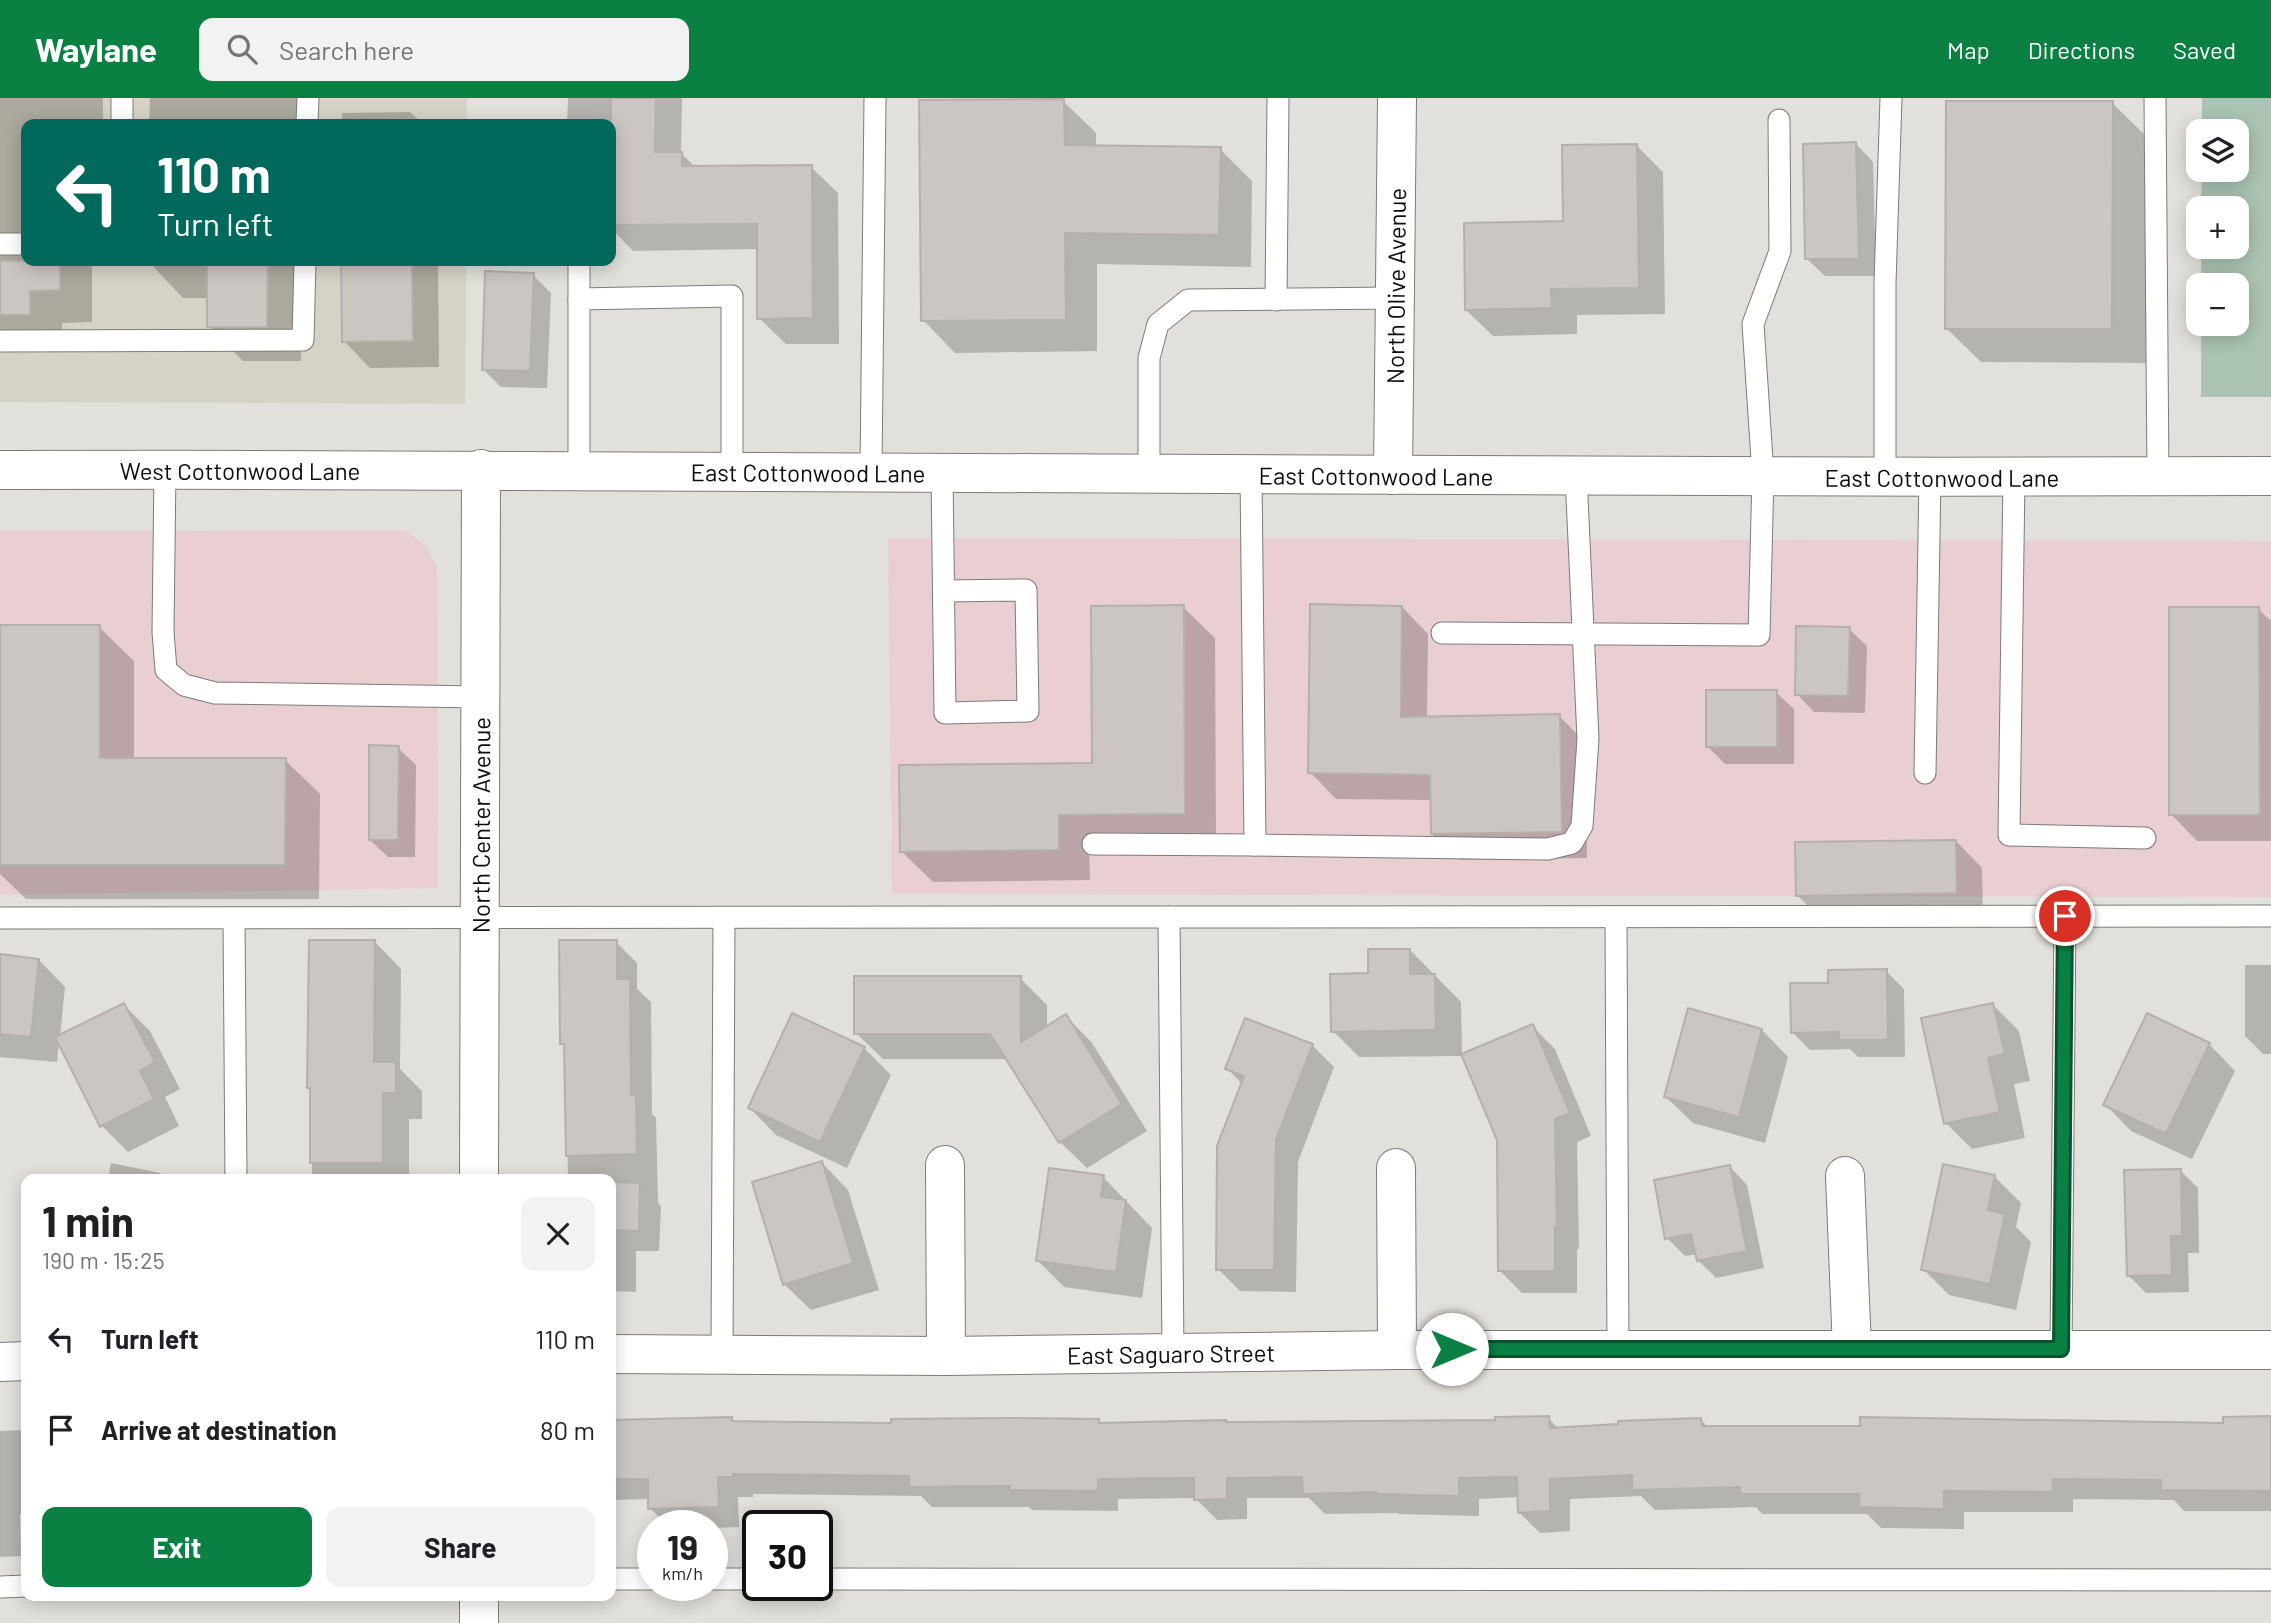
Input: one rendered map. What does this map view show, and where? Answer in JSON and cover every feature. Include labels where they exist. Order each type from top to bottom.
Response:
[{"type":"street","name":"North Olive Avenue","points":[[1393,475],[1397,98]]},
{"type":"street","name":"East Cottonwood Lane","points":[[481,469],[1393,475],[2271,476]]},
{"type":"street","name":"West Cottonwood Lane","points":[[0,470],[481,469]]},
{"type":"street","name":"North Center Avenue","points":[[480,1174],[481,469]]},
{"type":"street","points":[[945,1165],[946,1356]]},
{"type":"street","points":[[1396,1168],[1397,1349]]},
{"type":"street","points":[[1845,1176],[1852,1349]]},
{"type":"street","name":"East Saguaro Street","points":[[616,1354],[946,1356],[1397,1349],[2271,1349]]},
{"type":"street","points":[[0,1362],[21,1362]]},
{"type":"street","points":[[479,1601],[479,1623]]},
{"type":"lane","points":[[122,98],[122,119]]},
{"type":"lane","points":[[307,119],[308,98]]},
{"type":"lane","points":[[872,471],[875,98]]},
{"type":"lane","points":[[1276,300],[1278,98]]},
{"type":"lane","points":[[1885,476],[1885,283],[1891,98]]},
{"type":"lane","points":[[2155,98],[2158,477]]},
{"type":"lane","points":[[1442,633],[1759,635],[1763,475],[1753,324],[1780,251],[1779,120]]},
{"type":"lane","points":[[0,244],[21,244]]},
{"type":"lane","points":[[0,341],[303,340],[305,266]]},
{"type":"lane","points":[[579,266],[579,470]]},
{"type":"lane","points":[[579,299],[732,296],[732,470]]},
{"type":"lane","points":[[1149,473],[1149,358],[1158,324],[1188,300],[1395,298]]},
{"type":"lane","points":[[165,470],[163,632],[166,670],[184,685],[215,693],[481,697]]},
{"type":"lane","points":[[942,471],[945,713],[1028,711],[1026,590],[944,591]]},
{"type":"lane","points":[[1251,474],[1255,845]]},
{"type":"lane","points":[[1093,844],[1548,849],[1572,843],[1583,826],[1588,725],[1576,475]]},
{"type":"lane","points":[[1925,773],[1930,476]]},
{"type":"lane","points":[[2014,476],[2009,835],[2145,838]]},
{"type":"lane","points":[[2061,1349],[2065,916]]},
{"type":"lane","points":[[0,918],[2271,916]]},
{"type":"lane","points":[[1169,917],[1172,1353]]},
{"type":"lane","points":[[1616,917],[1618,1349]]},
{"type":"lane","points":[[234,918],[236,1174]]},
{"type":"lane","points":[[722,1355],[724,918]]},
{"type":"lane","points":[[616,1579],[637,1579]]},
{"type":"lane","points":[[833,1579],[2271,1580]]},
{"type":"lane","points":[[0,1587],[21,1586]]},
{"type":"shaded area","points":[[0,98],[467,98],[467,119],[21,119],[21,266],[466,266],[465,404],[0,402]]},
{"type":"shaded area","points":[[0,530],[405,531],[425,545],[437,567],[438,888],[0,895]]},
{"type":"shaded area","points":[[888,538],[2271,541],[2271,897],[892,894]]},
{"type":"green space","points":[[2202,98],[2271,98],[2271,397],[2201,397],[2201,336],[2249,336],[2249,273],[2201,273],[2201,259],[2249,259],[2249,196],[2201,196],[2202,182],[2249,182],[2249,119],[2202,119]]},
{"type":"building","points":[[611,98],[656,98],[655,152],[682,152],[682,166],[812,165],[813,318],[757,319],[757,224],[616,225],[616,119],[611,119]]},
{"type":"building","points":[[1064,99],[1065,145],[1221,147],[1219,235],[1065,233],[1066,320],[921,321],[919,100]]},
{"type":"building","points":[[1946,101],[2113,101],[2112,329],[1945,329]]},
{"type":"building","points":[[1856,142],[1859,259],[1805,259],[1803,144]]},
{"type":"building","points":[[1637,144],[1639,288],[1551,289],[1552,308],[1465,310],[1464,223],[1563,221],[1562,145]]},
{"type":"building","points":[[0,261],[21,261],[21,266],[60,266],[60,290],[30,291],[30,315],[0,315]]},
{"type":"building","points":[[207,266],[268,266],[267,327],[207,327]]},
{"type":"building","points":[[341,266],[412,266],[413,341],[342,342]]},
{"type":"building","points":[[485,271],[534,273],[530,371],[482,370]]},
{"type":"building","points":[[1310,604],[1402,606],[1401,717],[1560,714],[1562,832],[1431,834],[1430,775],[1308,773]]},
{"type":"building","points":[[1184,605],[1185,814],[1059,815],[1059,850],[900,852],[899,765],[1092,763],[1091,606]]},
{"type":"building","points":[[2169,607],[2259,607],[2260,815],[2169,815]]},
{"type":"building","points":[[0,625],[100,625],[100,758],[286,758],[285,865],[0,865]]},
{"type":"building","points":[[1796,626],[1850,627],[1848,696],[1795,695]]},
{"type":"building","points":[[1706,690],[1777,690],[1777,747],[1706,747]]},
{"type":"building","points":[[369,745],[399,746],[398,840],[369,840]]},
{"type":"building","points":[[1956,840],[1957,893],[1796,896],[1795,842]]},
{"type":"building","points":[[309,940],[375,940],[374,1062],[396,1062],[396,1093],[383,1093],[383,1163],[310,1163],[310,1088],[307,1088]]},
{"type":"building","points":[[559,940],[617,940],[617,979],[630,979],[631,1095],[636,1095],[637,1154],[566,1156],[564,1044],[560,1044]]},
{"type":"building","points":[[1368,949],[1410,949],[1410,974],[1435,974],[1436,1030],[1331,1032],[1330,974],[1368,973]]},
{"type":"building","points":[[0,954],[39,959],[31,1037],[0,1034]]},
{"type":"building","points":[[1887,969],[1888,1040],[1839,1040],[1839,1032],[1791,1033],[1790,983],[1828,983],[1828,970]]},
{"type":"building","points":[[854,976],[1021,976],[1021,1042],[1066,1014],[1122,1104],[1059,1143],[990,1034],[854,1034]]},
{"type":"building","points":[[124,1003],[155,1062],[140,1071],[154,1099],[100,1127],[55,1037]]},
{"type":"building","points":[[1993,1003],[2005,1054],[1988,1058],[2000,1112],[1944,1124],[1921,1018]]},
{"type":"building","points":[[1688,1008],[1762,1029],[1739,1117],[1664,1097]]},
{"type":"building","points":[[792,1013],[865,1047],[820,1142],[748,1108]]},
{"type":"building","points":[[2147,1013],[2210,1043],[2166,1134],[2103,1105]]},
{"type":"building","points":[[1245,1018],[1313,1044],[1276,1139],[1274,1270],[1216,1270],[1217,1146],[1244,1076],[1225,1069]]},
{"type":"building","points":[[1533,1024],[1570,1113],[1555,1119],[1555,1271],[1498,1271],[1497,1140],[1461,1054]]},
{"type":"building","points":[[822,1161],[853,1263],[783,1285],[752,1182]]},
{"type":"building","points":[[1943,1164],[1995,1175],[1988,1210],[2005,1214],[1990,1284],[1921,1270]]},
{"type":"building","points":[[1730,1165],[1747,1251],[1697,1261],[1691,1234],[1665,1239],[1654,1180]]},
{"type":"building","points":[[1049,1168],[1104,1175],[1101,1197],[1126,1200],[1116,1272],[1036,1261]]},
{"type":"building","points":[[2181,1169],[2182,1236],[2171,1236],[2172,1275],[2127,1276],[2124,1170]]},
{"type":"building","points":[[616,1182],[640,1183],[639,1231],[616,1230]]},
{"type":"building","points":[[1549,1416],[1550,1428],[1618,1424],[1618,1421],[1701,1418],[1702,1426],[1860,1426],[1860,1417],[2223,1423],[2223,1417],[2271,1416],[2271,1491],[2161,1490],[2161,1480],[2053,1479],[2053,1492],[1944,1491],[1944,1509],[1859,1507],[1859,1494],[1740,1494],[1740,1487],[1632,1490],[1632,1475],[1550,1479],[1550,1511],[1518,1513],[1517,1477],[1459,1478],[1459,1496],[1376,1492],[1303,1494],[1302,1477],[1227,1478],[1227,1499],[1194,1500],[1194,1478],[1098,1479],[1098,1491],[1010,1490],[1010,1486],[909,1487],[909,1476],[733,1474],[733,1477],[718,1477],[719,1507],[648,1509],[648,1479],[616,1479],[616,1420],[732,1417],[732,1421],[891,1423],[891,1419],[1010,1418],[1099,1419],[1099,1423],[1495,1420],[1495,1417]]},
{"type":"route","points":[[1452,1349],[2061,1349],[2065,916]]}]
